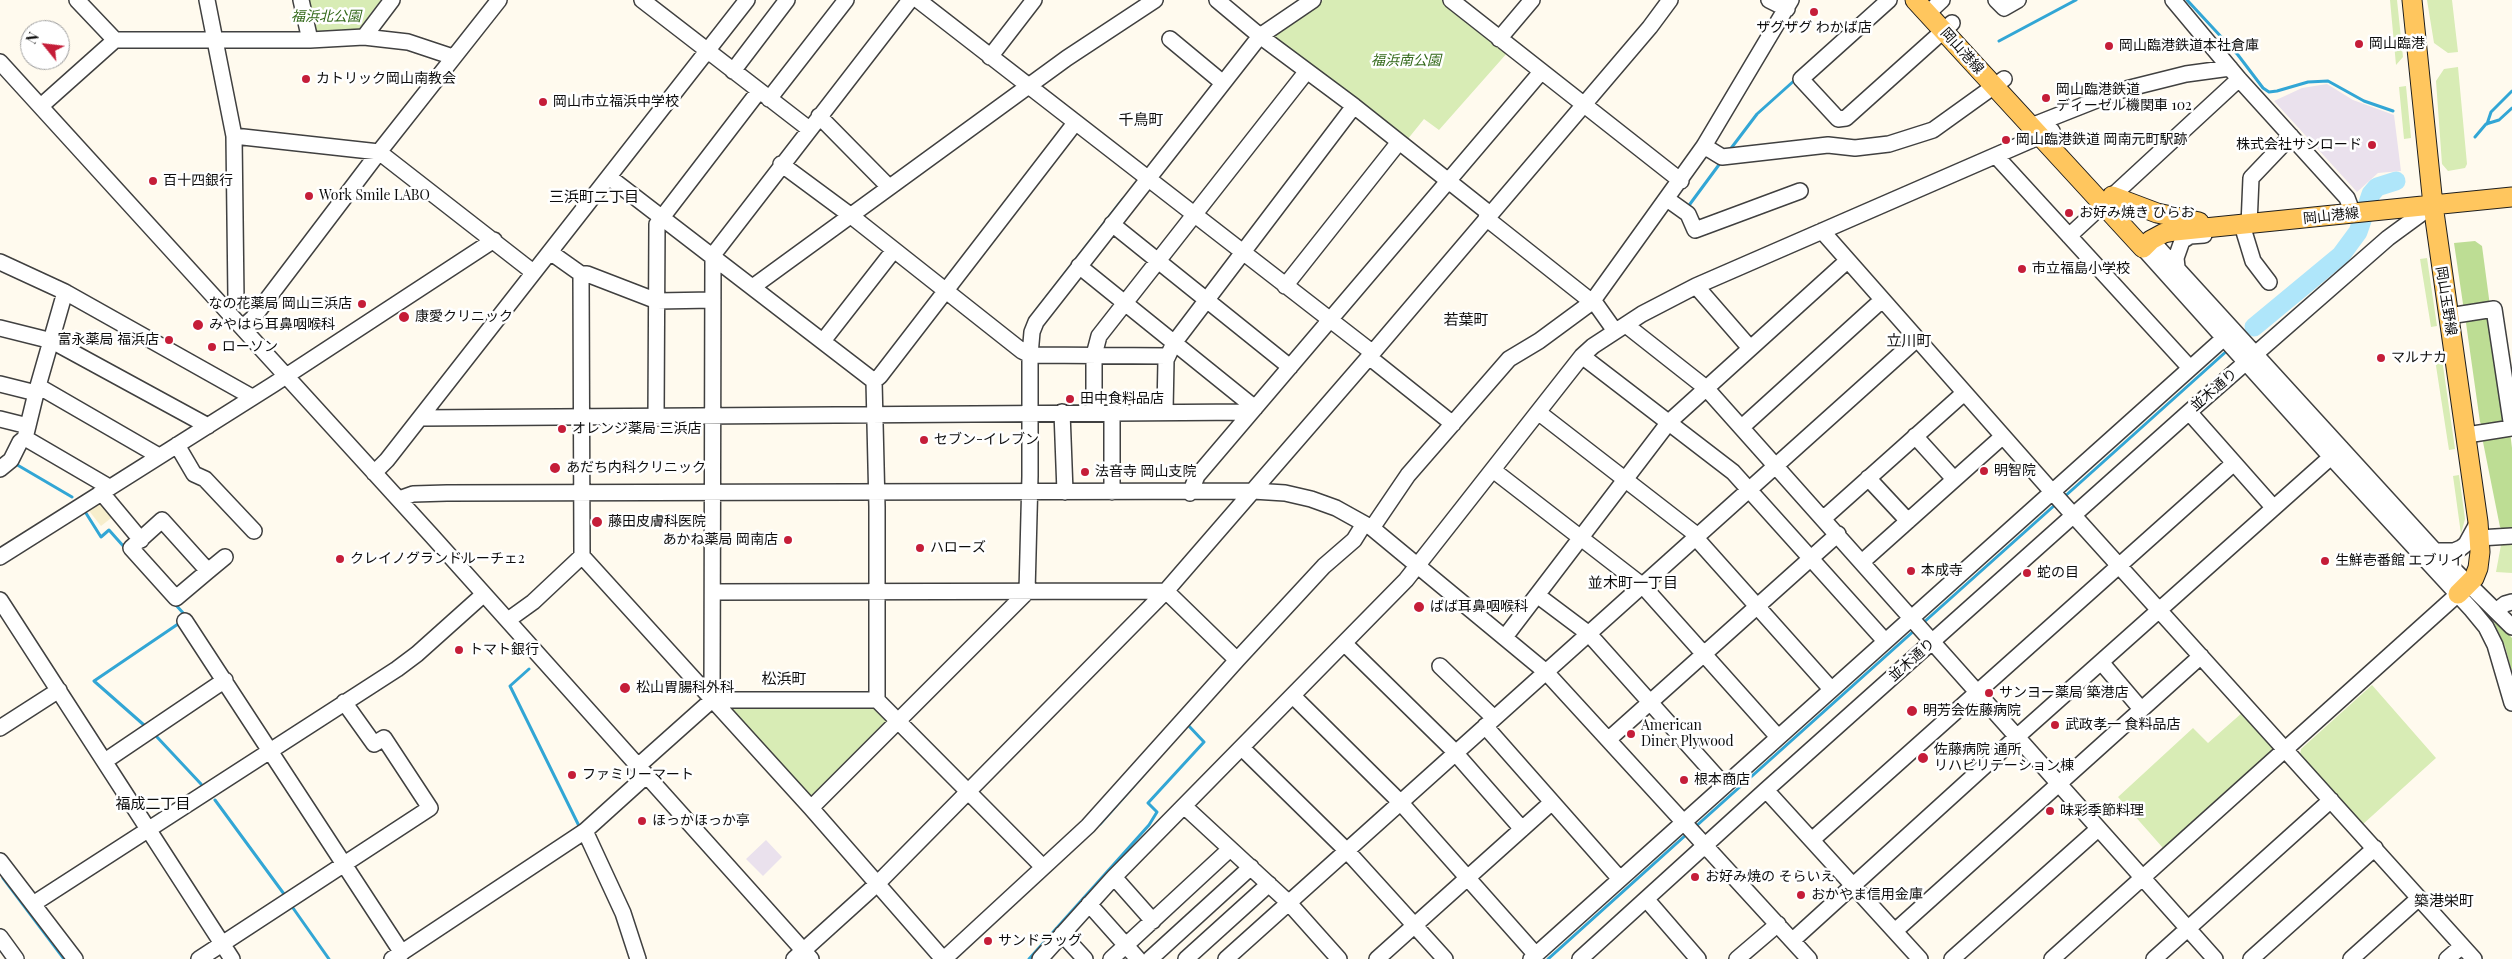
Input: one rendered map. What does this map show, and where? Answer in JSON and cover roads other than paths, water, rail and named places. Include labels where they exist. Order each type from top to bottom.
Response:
[{"type":"main road","name":"岡山玉野線","points":[[2412,0],[2433,205],[2479,530],[2478,568],[2463,589]]},
{"type":"main road","name":"岡山港線","points":[[1930,4],[1948,27],[2147,244],[2164,233],[2175,231],[2512,198]]},
{"type":"main road","points":[[2107,200],[2157,213],[2240,226]]},
{"type":"street","points":[[77,0],[112,43]]},
{"type":"street","points":[[207,0],[234,136],[236,299],[226,309]]},
{"type":"street","points":[[301,0],[310,40]]},
{"type":"street","points":[[364,37],[392,0]]},
{"type":"street","points":[[243,327],[253,318],[451,56],[499,0]]},
{"type":"street","points":[[374,473],[387,460],[747,0]]},
{"type":"street","points":[[733,71],[787,0]]},
{"type":"street","points":[[656,418],[659,220],[846,0]]},
{"type":"street","points":[[185,621],[345,865],[397,956],[585,831],[642,770],[712,700],[713,260],[781,164],[910,0]]},
{"type":"street","points":[[918,0],[1329,320],[1453,424]]},
{"type":"street","points":[[990,57],[1034,0]]},
{"type":"street","points":[[754,286],[1028,87],[1155,0]]},
{"type":"street","points":[[1217,0],[1260,36],[1354,106],[1448,181],[1592,301],[1620,328],[1706,388],[1824,518],[1976,693],[2215,959]]},
{"type":"street","points":[[811,808],[1027,592],[1031,412],[1030,355],[1032,332],[1036,322],[1148,179],[1219,80],[1260,36],[1314,0]]},
{"type":"street","points":[[1451,0],[1681,181]]},
{"type":"street","points":[[1500,39],[1532,0]]},
{"type":"street","points":[[0,62],[508,620],[642,770],[803,956],[877,884],[1166,591],[1371,355],[1670,0]]},
{"type":"street","points":[[581,274],[582,556],[811,808],[943,959],[1094,820],[1324,566],[1368,526],[1408,475],[1509,358],[1539,341],[1592,301],[1681,181],[1789,5],[1770,0]]},
{"type":"street","points":[[1889,0],[1801,79],[1838,119],[1846,118],[1948,27]]},
{"type":"street","points":[[1996,0],[2004,8],[2018,0]]},
{"type":"street","points":[[2173,0],[2234,74],[2347,198],[2353,214]]},
{"type":"street","points":[[647,2],[707,51],[809,129]]},
{"type":"street","points":[[41,106],[112,43],[216,43],[364,37],[408,42],[451,56]]},
{"type":"street","points":[[1170,39],[1219,80]]},
{"type":"street","points":[[1094,412],[1094,355],[1099,336],[1307,71]]},
{"type":"street","points":[[1190,493],[1197,476],[1541,72]]},
{"type":"street","points":[[1040,959],[1114,877],[1406,580],[1582,356],[1620,328],[1696,286],[1996,156],[2041,129],[2130,88],[2186,74],[2234,74]]},
{"type":"street","points":[[2069,236],[2234,74]]},
{"type":"street","points":[[1704,146],[1726,157],[1828,145],[1856,148],[1889,144],[1918,137],[1933,130],[1999,83]]},
{"type":"street","points":[[1164,411],[1171,349],[1241,252],[1354,106]]},
{"type":"street","points":[[819,116],[890,187]]},
{"type":"street","points":[[874,381],[880,376],[1075,124]]},
{"type":"street","points":[[234,136],[379,152],[533,272]]},
{"type":"street","points":[[2269,282],[2253,261],[2240,226],[2251,178],[2291,136]]},
{"type":"street","points":[[1286,286],[1399,142]]},
{"type":"street","points":[[1996,156],[2190,368]]},
{"type":"street","points":[[781,164],[850,215],[1022,351],[1030,355],[1094,355],[1171,349]]},
{"type":"street","points":[[609,177],[659,220],[713,260],[754,286],[874,381],[877,700],[1042,866]]},
{"type":"street","points":[[1667,199],[1688,214],[1695,230],[1800,191]]},
{"type":"street","name":"並木通り","points":[[1580,959],[1647,900],[1694,831],[1766,790],[1920,628],[2063,502],[2189,412],[2388,238],[2433,205]]},
{"type":"street","points":[[1112,224],[1290,367]]},
{"type":"street","points":[[2177,267],[2178,249],[2186,238],[2211,234],[2240,226]]},
{"type":"street","points":[[1822,231],[1964,393],[2474,959]]},
{"type":"street","points":[[0,557],[286,376],[494,240]]},
{"type":"street","points":[[2147,244],[2177,267],[2234,341]]},
{"type":"street","points":[[2147,244],[2336,453],[2463,589],[2496,611],[2512,627]]},
{"type":"street","points":[[823,341],[894,250]]},
{"type":"street","points":[[550,252],[581,274],[587,274],[657,301],[713,300]]},
{"type":"street","points":[[1505,637],[1669,422],[1847,261]]},
{"type":"street","points":[[0,262],[65,292],[252,396]]},
{"type":"street","points":[[1079,266],[1125,303],[1171,349],[1253,410]]},
{"type":"street","points":[[1696,286],[1750,348]]},
{"type":"street","points":[[2,464],[27,432],[65,292]]},
{"type":"street","points":[[1742,427],[1882,300]]},
{"type":"street","points":[[2449,316],[2494,309],[2512,428],[2467,435]]},
{"type":"street","points":[[0,328],[52,341],[208,426]]},
{"type":"street","points":[[1205,942],[1224,959],[1348,852],[1489,722],[1590,634],[1917,339]]},
{"type":"street","points":[[1293,696],[1401,804],[1468,877],[1534,957],[1620,879],[1694,831],[1724,785],[1884,641],[1920,628],[2063,502],[2190,368],[2234,341]]},
{"type":"street","points":[[1582,356],[1733,472],[1884,641]]},
{"type":"street","points":[[0,384],[37,390],[159,456]]},
{"type":"street","points":[[1824,518],[1964,393]]},
{"type":"street","points":[[420,418],[656,418],[875,411],[1112,412],[1253,410]]},
{"type":"street","points":[[1062,412],[1064,492]]},
{"type":"street","points":[[1112,412],[1112,492]]},
{"type":"street","points":[[1538,412],[1697,537],[1831,689]]},
{"type":"street","points":[[2189,412],[2273,507]]},
{"type":"street","points":[[0,419],[27,432],[105,490],[140,540]]},
{"type":"street","points":[[1915,436],[1954,479]]},
{"type":"street","points":[[1862,562],[2003,436]]},
{"type":"street","points":[[177,445],[194,474],[205,479],[254,530]]},
{"type":"street","points":[[1792,940],[2159,609],[2336,453]]},
{"type":"street","points":[[2336,453],[2435,551],[2463,589],[2492,639],[2512,703]]},
{"type":"street","points":[[1812,840],[2234,463]]},
{"type":"street","points":[[1493,470],[1643,586],[1778,737]]},
{"type":"street","points":[[1868,478],[1908,521]]},
{"type":"street","points":[[399,499],[413,494],[1190,493],[1253,491],[1285,493],[1311,499],[1336,508],[1368,526],[1546,672],[1694,831],[1809,959]]},
{"type":"street","points":[[208,572],[162,520],[131,548],[176,598],[208,572],[225,557]]},
{"type":"street","points":[[2435,551],[2454,551],[2461,548],[2479,530],[2512,536]]},
{"type":"street","points":[[1609,739],[1838,534]]},
{"type":"street","points":[[508,620],[532,602],[582,556]]},
{"type":"street","points":[[2052,959],[2463,589]]},
{"type":"street","points":[[713,592],[1166,591],[1237,660]]},
{"type":"street","points":[[33,904],[417,654],[484,594]]},
{"type":"street","points":[[1537,595],[1590,634],[1724,785]]},
{"type":"street","points":[[0,600],[232,959]]},
{"type":"street","points":[[2496,611],[2505,604],[2512,602]]},
{"type":"street","points":[[1344,643],[1455,754],[1522,829]]},
{"type":"street","points":[[1895,930],[2201,656]]},
{"type":"street","points":[[2101,662],[2142,709]]},
{"type":"street","points":[[1440,666],[1489,722],[1551,803],[1620,879]]},
{"type":"street","points":[[104,761],[225,680]]},
{"type":"street","points":[[0,728],[59,690]]},
{"type":"street","points":[[712,700],[877,700]]},
{"type":"street","points":[[199,959],[430,808],[384,738],[374,744],[344,702]]},
{"type":"street","points":[[1242,748],[1348,852],[1445,959]]},
{"type":"street","points":[[1766,790],[1920,959]]},
{"type":"street","points":[[2154,959],[2332,800]]},
{"type":"street","points":[[1377,959],[1551,803]]},
{"type":"street","points":[[1184,806],[1289,902],[1339,959]]},
{"type":"street","points":[[1952,959],[2098,829]]},
{"type":"street","points":[[585,831],[623,913],[638,959]]},
{"type":"street","points":[[2251,959],[2375,848]]},
{"type":"street","points":[[1111,959],[1230,849]]},
{"type":"street","points":[[0,861],[4,879],[33,904],[75,959]]},
{"type":"street","points":[[1150,959],[1251,867]]},
{"type":"street","points":[[1114,877],[1153,920]]},
{"type":"street","points":[[1186,959],[1269,884]]},
{"type":"street","points":[[2351,959],[2419,898]]},
{"type":"street","points":[[1647,900],[1698,959]]},
{"type":"street","points":[[1089,904],[1138,959]]},
{"type":"street","points":[[1737,959],[1778,924]]},
{"type":"street","points":[[1062,934],[1085,959]]},
{"type":"street","points":[[0,937],[16,959]]},
{"type":"street","points":[[2447,959],[2462,946]]},
{"type":"waterway","points":[[1999,41],[2076,0]]},
{"type":"waterway","points":[[2187,0],[2238,55],[2263,88],[2269,92],[2308,82],[2328,81],[2364,101],[2393,111]]},
{"type":"waterway","points":[[1729,151],[1757,114],[1796,79]]},
{"type":"waterway","points":[[2487,124],[2491,112],[2512,91]]},
{"type":"waterway","points":[[2475,137],[2486,124],[2499,120],[2512,108]]},
{"type":"waterway","points":[[1690,204],[1721,162]]},
{"type":"waterway","points":[[2254,327],[2341,255],[2358,232],[2371,194],[2377,187],[2396,181]]},
{"type":"waterway","points":[[1035,312],[1123,199]]},
{"type":"waterway","points":[[2245,335],[2254,327]]},
{"type":"waterway","points":[[2063,498],[2229,349]]},
{"type":"waterway","points":[[14,463],[72,497]]},
{"type":"waterway","points":[[1923,623],[2056,504]]},
{"type":"waterway","points":[[84,510],[101,537],[109,530],[125,548]]},
{"type":"waterway","points":[[174,603],[185,615]]},
{"type":"waterway","points":[[144,725],[94,681],[181,622]]},
{"type":"waterway","points":[[1694,828],[1916,629]]},
{"type":"waterway","points":[[529,669],[510,686],[580,828]]},
{"type":"waterway","points":[[1029,959],[1149,825],[1157,812],[1148,803],[1204,742],[1187,724]]},
{"type":"waterway","points":[[157,737],[201,784]]},
{"type":"waterway","points":[[1100,824],[1147,771]]},
{"type":"waterway","points":[[215,800],[284,894]]},
{"type":"waterway","points":[[1548,959],[1687,834]]},
{"type":"waterway","points":[[3,878],[64,959]]},
{"type":"waterway","points":[[293,908],[329,959]]},
{"type":"place","name":"ザグザグ わかば店","points":[[1814,12]]},
{"type":"place","name":"岡山臨港","points":[[2359,44]]},
{"type":"place","name":"岡山臨港鉄道本社倉庫","points":[[2109,46]]},
{"type":"place","name":"カトリック岡山南教会","points":[[306,79]]},
{"type":"place","name":"岡山臨港鉄道 ディーゼル機関車 102","points":[[2046,98]]},
{"type":"place","name":"岡山市立福浜中学校","points":[[543,102]]},
{"type":"place","name":"岡山臨港鉄道 岡南元町駅跡","points":[[2006,140]]},
{"type":"place","name":"株式会社サンロード","points":[[2372,145]]},
{"type":"place","name":"百十四銀行","points":[[153,181]]},
{"type":"place","name":"Work Smile LABO","points":[[309,196]]},
{"type":"place","name":"お好み焼き ひらお","points":[[2069,213]]},
{"type":"place","name":"市立福島小学校","points":[[2022,269]]},
{"type":"place","name":"なの花薬局 岡山三浜店","points":[[362,304]]},
{"type":"place","name":"康愛クリニック","points":[[404,317]]},
{"type":"place","name":"みやはら耳鼻咽喉科","points":[[198,325]]},
{"type":"place","name":"富永薬局 福浜店","points":[[169,340]]},
{"type":"place","name":"ローソン","points":[[212,347]]},
{"type":"place","name":"マルナカ","points":[[2381,358]]},
{"type":"place","name":"田中食料品店","points":[[1070,399]]},
{"type":"place","name":"オレンジ薬局 三浜店","points":[[562,429]]},
{"type":"place","name":"セブン-イレブン","points":[[924,440]]},
{"type":"place","name":"あだち内科クリニック","points":[[555,468]]},
{"type":"place","name":"明智院","points":[[1984,471]]},
{"type":"place","name":"法音寺 岡山支院","points":[[1085,472]]},
{"type":"place","name":"藤田皮膚科医院","points":[[597,522]]},
{"type":"place","name":"あかね薬局 岡南店","points":[[788,540]]},
{"type":"place","name":"ハローズ","points":[[920,548]]},
{"type":"place","name":"クレイノグランドルーチェ2","points":[[340,559]]},
{"type":"place","name":"生鮮壱番館 エブリイ","points":[[2325,561]]},
{"type":"place","name":"本成寺","points":[[1911,571]]},
{"type":"place","name":"蛇の目","points":[[2027,573]]},
{"type":"place","name":"ばば耳鼻咽喉科","points":[[1419,607]]},
{"type":"place","name":"トマト銀行","points":[[459,650]]},
{"type":"place","name":"松山胃腸科外科","points":[[625,688]]},
{"type":"place","name":"サンヨー薬局 築港店","points":[[1989,693]]},
{"type":"place","name":"明芳会佐藤病院","points":[[1912,711]]},
{"type":"place","name":"武政孝一 食料品店","points":[[2055,725]]},
{"type":"place","name":"American Diner Plywood","points":[[1631,734]]},
{"type":"place","name":"佐藤病院 通所 リハビリテーション棟","points":[[1923,758]]},
{"type":"place","name":"ファミリーマート","points":[[572,775]]},
{"type":"place","name":"根本商店","points":[[1684,780]]},
{"type":"place","name":"味彩季節料理","points":[[2050,811]]},
{"type":"place","name":"ほっかほっか亭","points":[[642,821]]},
{"type":"place","name":"お好み焼の そらいえ","points":[[1695,877]]},
{"type":"place","name":"おかやま信用金庫","points":[[1801,895]]},
{"type":"place","name":"サンドラッグ","points":[[988,941]]},
{"type":"district","name":"千鳥町","points":[[1141,120]]},
{"type":"district","name":"三浜町二丁目","points":[[594,197]]},
{"type":"district","name":"若葉町","points":[[1466,320]]},
{"type":"district","name":"立川町","points":[[1909,341]]},
{"type":"district","name":"並木町一丁目","points":[[1633,583]]},
{"type":"district","name":"松浜町","points":[[784,679]]},
{"type":"district","name":"福成二丁目","points":[[153,804]]},
{"type":"district","name":"築港栄町","points":[[2444,901]]},
{"type":"park label","name":"福浜北公園","points":[[326,17]]},
{"type":"park label","name":"福浜南公園","points":[[1406,61]]}]
